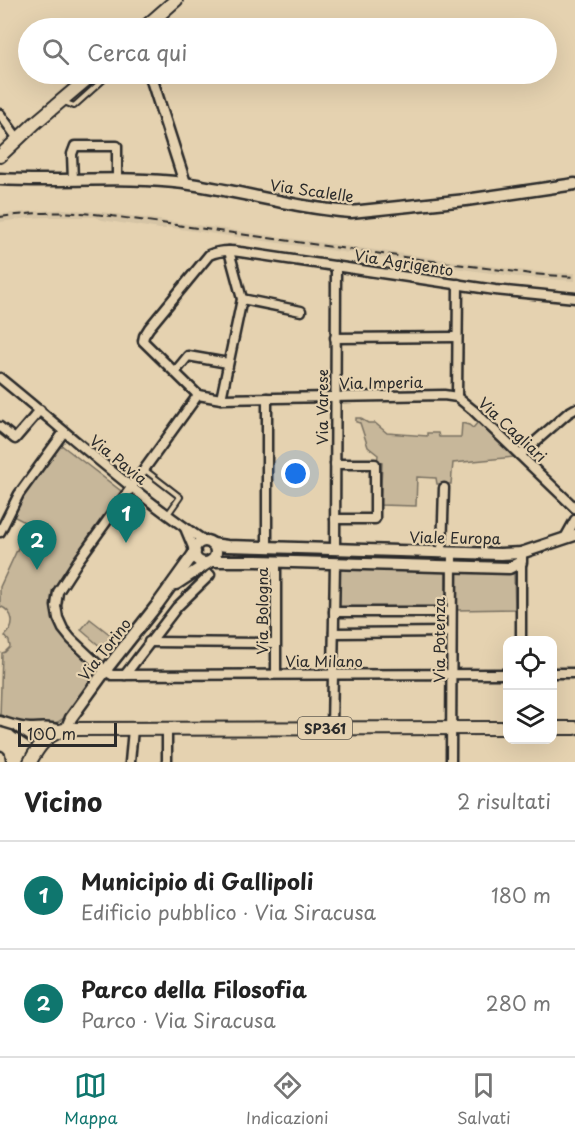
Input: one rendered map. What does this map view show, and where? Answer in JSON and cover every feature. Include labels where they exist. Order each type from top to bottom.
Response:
[{"type":"main road","points":[[155,18],[176,0]]},
{"type":"main road","points":[[0,156],[81,84]]},
{"type":"main road","name":"SP361","points":[[43,742],[65,730],[503,728]]},
{"type":"main road","points":[[557,728],[575,728]]},
{"type":"main road","points":[[30,762],[43,742]]},
{"type":"street","points":[[153,84],[185,183]]},
{"type":"street","points":[[0,114],[18,138]]},
{"type":"street","points":[[73,180],[72,154],[75,146],[117,146],[117,179]]},
{"type":"street","name":"Via Scalelle","points":[[0,179],[155,180],[185,183],[323,209],[351,212],[466,200],[575,184]]},
{"type":"street","points":[[105,671],[63,629],[58,618],[57,597],[61,586],[198,395],[143,341],[144,336],[209,255],[217,251],[229,250],[242,299],[221,399]]},
{"type":"street","name":"Via Agrigento","points":[[229,250],[506,292],[575,298]]},
{"type":"street","name":"Via Varese","points":[[335,549],[336,266]]},
{"type":"street","points":[[457,397],[458,284]]},
{"type":"street","points":[[242,299],[301,311]]},
{"type":"street","points":[[335,338],[457,337]]},
{"type":"street","points":[[175,372],[188,356],[228,363]]},
{"type":"street","name":"Via Pavia","points":[[0,378],[167,514],[209,543]]},
{"type":"street","name":"Via Imperia","points":[[198,395],[221,399],[444,395],[457,397]]},
{"type":"street","name":"Via Cagliari","points":[[457,397],[575,508]]},
{"type":"street","points":[[267,398],[271,562]]},
{"type":"street","points":[[520,455],[575,409]]},
{"type":"street","points":[[0,427],[15,440],[40,410]]},
{"type":"street","points":[[0,532],[3,519],[31,475],[64,432]]},
{"type":"street","points":[[335,464],[375,464],[375,519],[335,519]]},
{"type":"street","name":"Via Potenza","points":[[444,488],[447,553],[452,567],[451,762]]},
{"type":"street","points":[[521,636],[521,558],[570,536],[575,520]]},
{"type":"street","name":"Via Pavia","points":[[185,528],[195,552]]},
{"type":"street","points":[[202,542],[209,543],[214,547],[215,556],[210,562],[198,561],[195,555],[197,546],[202,542]]},
{"type":"street","name":"Viale Europa","points":[[209,543],[226,546],[447,553],[521,558]]},
{"type":"street","points":[[332,728],[335,549]]},
{"type":"street","name":"Via Torino","points":[[65,730],[105,671],[195,552]]},
{"type":"street","name":"Viale Europa","points":[[210,562],[509,568],[521,558]]},
{"type":"street","name":"Via Torino","points":[[168,590],[187,575],[210,562]]},
{"type":"street","name":"Via Bologna","points":[[271,562],[276,674]]},
{"type":"street","points":[[125,675],[177,607],[210,575]]},
{"type":"street","points":[[334,612],[451,612]]},
{"type":"street","points":[[334,633],[451,632]]},
{"type":"street","points":[[133,636],[148,643],[275,643]]},
{"type":"street","name":"Via Milano","points":[[105,671],[112,675],[503,674]]},
{"type":"street","points":[[557,674],[575,673]]},
{"type":"street","points":[[0,721],[15,726],[65,730]]},
{"type":"street","points":[[15,726],[43,742]]},
{"type":"street","points":[[130,762],[138,729]]},
{"type":"street","points":[[167,729],[168,762]]},
{"type":"street","points":[[0,756],[1,762]]},
{"type":"lane","points":[[60,101],[74,106],[99,84]]},
{"type":"lane","points":[[144,470],[180,497],[167,514]]},
{"type":"shaded area","points":[[63,209],[102,212],[527,271],[575,273],[575,281],[518,277],[166,227],[166,229],[160,229],[95,217],[29,218],[0,222],[0,214]]},
{"type":"shaded area","points":[[356,418],[375,423],[387,433],[427,436],[427,433],[438,433],[439,437],[461,437],[462,423],[473,428],[478,422],[515,457],[453,463],[451,484],[437,484],[436,478],[417,477],[416,506],[380,505],[382,463],[377,463],[378,455],[368,447]]},
{"type":"shaded area","points":[[60,444],[121,491],[57,584],[51,599],[52,615],[58,629],[86,658],[95,676],[64,718],[49,724],[32,725],[0,717],[2,653],[10,647],[5,636],[11,628],[12,620],[11,615],[0,606],[0,587],[29,524],[13,516],[28,489]]},
{"type":"shaded area","points":[[340,569],[446,571],[446,611],[339,611]]},
{"type":"shaded area","points":[[456,571],[514,574],[515,609],[456,610]]},
{"type":"shaded area","points":[[90,619],[112,636],[102,648],[81,630]]},
{"type":"railway","points":[[0,217],[52,213],[104,215],[433,261],[532,274],[575,277]]},
{"type":"place","name":"Municipio di Gallipoli","points":[[126,543]]},
{"type":"place","name":"Parco della Filosofia","points":[[37,570]]}]
